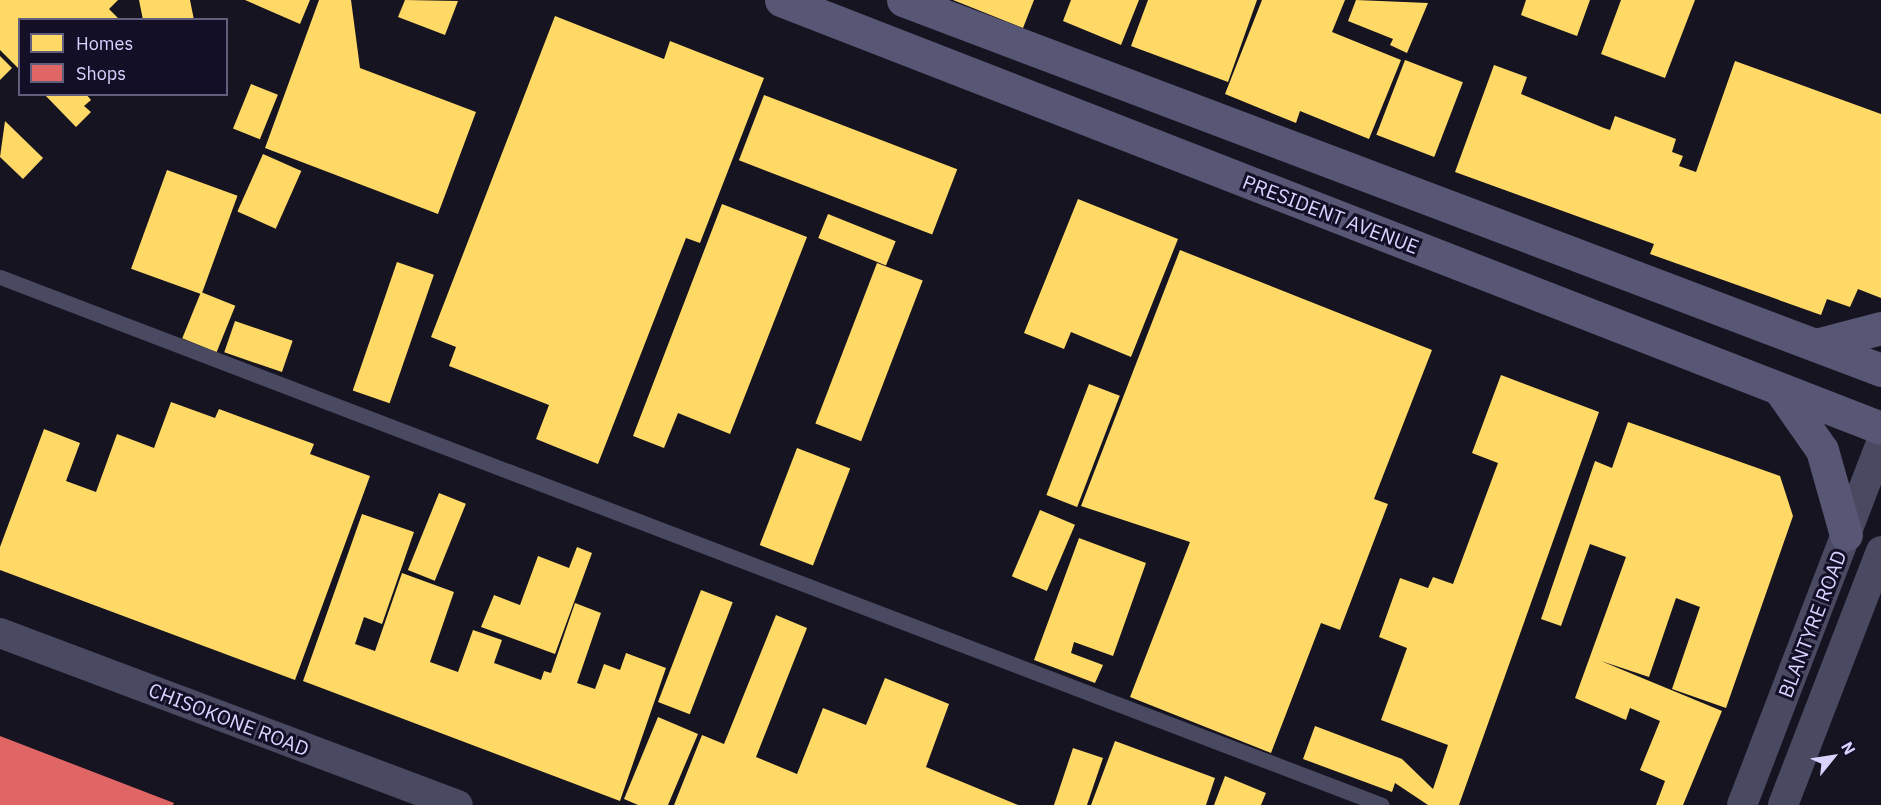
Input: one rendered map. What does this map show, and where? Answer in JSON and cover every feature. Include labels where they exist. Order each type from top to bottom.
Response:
[{"type":"main road","name":"PRESIDENT AVENUE","points":[[781,0],[1881,428]]},
{"type":"main road","points":[[903,0],[1881,370]]},
{"type":"main road","points":[[1816,345],[1881,328]]},
{"type":"main road","points":[[1780,390],[1822,450],[1846,535]]},
{"type":"street","name":"BLANTYRE ROAD","points":[[1742,805],[1881,443]]},
{"type":"street","name":"BLANTYRE ROAD","points":[[1783,805],[1881,551]]},
{"type":"street","name":"CHISOKONE ROAD","points":[[0,633],[458,805]]},
{"type":"lane","points":[[0,277],[1382,805]]},
{"type":"building: Homes","points":[[0,0],[118,0],[109,9],[118,18],[18,18],[18,68],[0,50]]},
{"type":"building: Homes","points":[[139,0],[190,0],[194,18],[143,18]]},
{"type":"building: Homes","points":[[245,0],[310,0],[300,24]]},
{"type":"building: Homes","points":[[319,0],[351,0],[360,68],[476,112],[438,214],[265,148]]},
{"type":"building: Homes","points":[[405,0],[458,1],[445,35],[398,17]]},
{"type":"building: Homes","points":[[953,0],[1034,0],[1023,28]]},
{"type":"building: Homes","points":[[1071,0],[1139,0],[1121,45],[1063,21]]},
{"type":"building: Homes","points":[[1148,0],[1257,0],[1228,82],[1131,46]]},
{"type":"building: Homes","points":[[1262,0],[1345,0],[1332,32],[1401,60],[1369,139],[1300,111],[1296,123],[1225,94]]},
{"type":"building: Homes","points":[[1356,0],[1428,3],[1407,53],[1390,45],[1393,39],[1348,21]]},
{"type":"building: Homes","points":[[1526,0],[1590,0],[1577,36],[1521,15]]},
{"type":"building: Homes","points":[[1621,0],[1695,0],[1665,78],[1601,54]]},
{"type":"building: Homes","points":[[555,16],[664,59],[670,41],[764,78],[700,243],[686,238],[598,464],[536,439],[549,405],[449,366],[456,347],[431,337]]},
{"type":"building: Homes","points":[[0,56],[12,68],[0,80]]},
{"type":"building: Homes","points":[[1405,60],[1463,82],[1434,157],[1376,135]]},
{"type":"building: Homes","points":[[1735,61],[1881,114],[1881,298],[1858,289],[1850,307],[1827,299],[1821,315],[1650,254],[1654,244],[1455,172],[1494,65],[1527,77],[1521,94],[1604,128],[1610,130],[1615,116],[1676,139],[1672,152],[1683,156],[1679,166],[1696,172]]},
{"type":"building: Homes","points":[[251,84],[278,95],[260,139],[233,129]]},
{"type":"building: Homes","points":[[764,95],[957,169],[932,235],[739,160]]},
{"type":"building: Homes","points":[[46,96],[88,96],[91,100],[84,106],[91,112],[76,127]]},
{"type":"building: Homes","points":[[5,121],[43,158],[23,179],[0,157]]},
{"type":"building: Homes","points":[[263,154],[301,171],[276,229],[237,212]]},
{"type":"building: Homes","points":[[167,170],[237,196],[202,294],[131,269]]},
{"type":"building: Homes","points":[[1078,199],[1178,239],[1131,357],[1071,332],[1064,349],[1024,333]]},
{"type":"building: Homes","points":[[722,204],[807,237],[730,434],[678,413],[664,448],[633,436]]},
{"type":"building: Homes","points":[[828,214],[896,241],[886,265],[818,238]]},
{"type":"building: Homes","points":[[1180,250],[1432,350],[1374,499],[1388,504],[1340,630],[1321,623],[1271,753],[1130,697],[1190,542],[1081,506]]},
{"type":"building: Homes","points":[[397,262],[434,275],[390,403],[353,391]]},
{"type":"building: Homes","points":[[877,263],[923,281],[861,441],[815,424]]},
{"type":"building: Homes","points":[[201,292],[235,306],[217,352],[182,338]]},
{"type":"building: Homes","points":[[235,321],[293,341],[282,372],[224,352]]},
{"type":"building: Homes","points":[[1501,375],[1599,412],[1459,805],[1428,805],[1395,783],[1392,792],[1303,759],[1315,726],[1402,759],[1433,789],[1448,745],[1381,720],[1407,648],[1379,637],[1400,578],[1428,588],[1433,577],[1453,584],[1498,463],[1472,453]]},
{"type":"building: Homes","points":[[1089,384],[1120,396],[1077,507],[1046,495]]},
{"type":"building: Homes","points":[[171,402],[215,418],[219,409],[314,444],[310,454],[370,476],[295,680],[0,570],[0,547],[44,429],[80,443],[66,481],[96,492],[117,434],[154,448]]},
{"type":"building: Homes","points":[[1628,422],[1780,476],[1793,516],[1726,708],[1672,689],[1700,607],[1676,598],[1649,677],[1601,661],[1722,711],[1683,805],[1656,805],[1665,781],[1640,770],[1660,721],[1630,708],[1626,720],[1575,698],[1626,557],[1590,544],[1561,626],[1541,619],[1595,461],[1612,468]]},
{"type":"building: Homes","points":[[797,448],[850,468],[813,566],[760,545]]},
{"type":"building: Homes","points":[[439,493],[466,504],[435,581],[408,570]]},
{"type":"building: Homes","points":[[1040,510],[1075,525],[1047,591],[1012,576]]},
{"type":"building: Homes","points":[[362,514],[414,532],[382,624],[364,617],[355,644],[375,651],[402,573],[454,592],[430,662],[458,672],[473,630],[502,640],[494,663],[541,680],[544,671],[551,673],[575,603],[601,613],[577,683],[595,689],[604,664],[620,670],[626,653],[666,668],[620,801],[303,681]]},
{"type":"building: Homes","points":[[1079,538],[1146,563],[1113,656],[1074,642],[1071,653],[1103,665],[1095,683],[1034,660]]},
{"type":"building: Homes","points":[[577,547],[592,553],[555,654],[481,627],[494,595],[520,605],[538,556],[569,568]]},
{"type":"building: Homes","points":[[701,590],[733,602],[690,714],[658,702]]},
{"type":"building: Homes","points":[[776,615],[807,628],[756,757],[797,774],[823,708],[866,725],[885,678],[949,704],[926,767],[1018,805],[674,805],[702,735],[724,744]]},
{"type":"building: Homes","points":[[658,717],[698,734],[668,805],[638,805],[624,799]]},
{"type":"building: Homes","points":[[1115,741],[1215,778],[1206,805],[1091,805]]},
{"type":"building: Homes","points":[[1073,748],[1103,758],[1087,805],[1054,805]]},
{"type":"building: Homes","points":[[1225,776],[1266,793],[1261,805],[1214,805]]},
{"type":"building: Shops","points":[[0,736],[174,803],[173,805],[0,805]]}]
